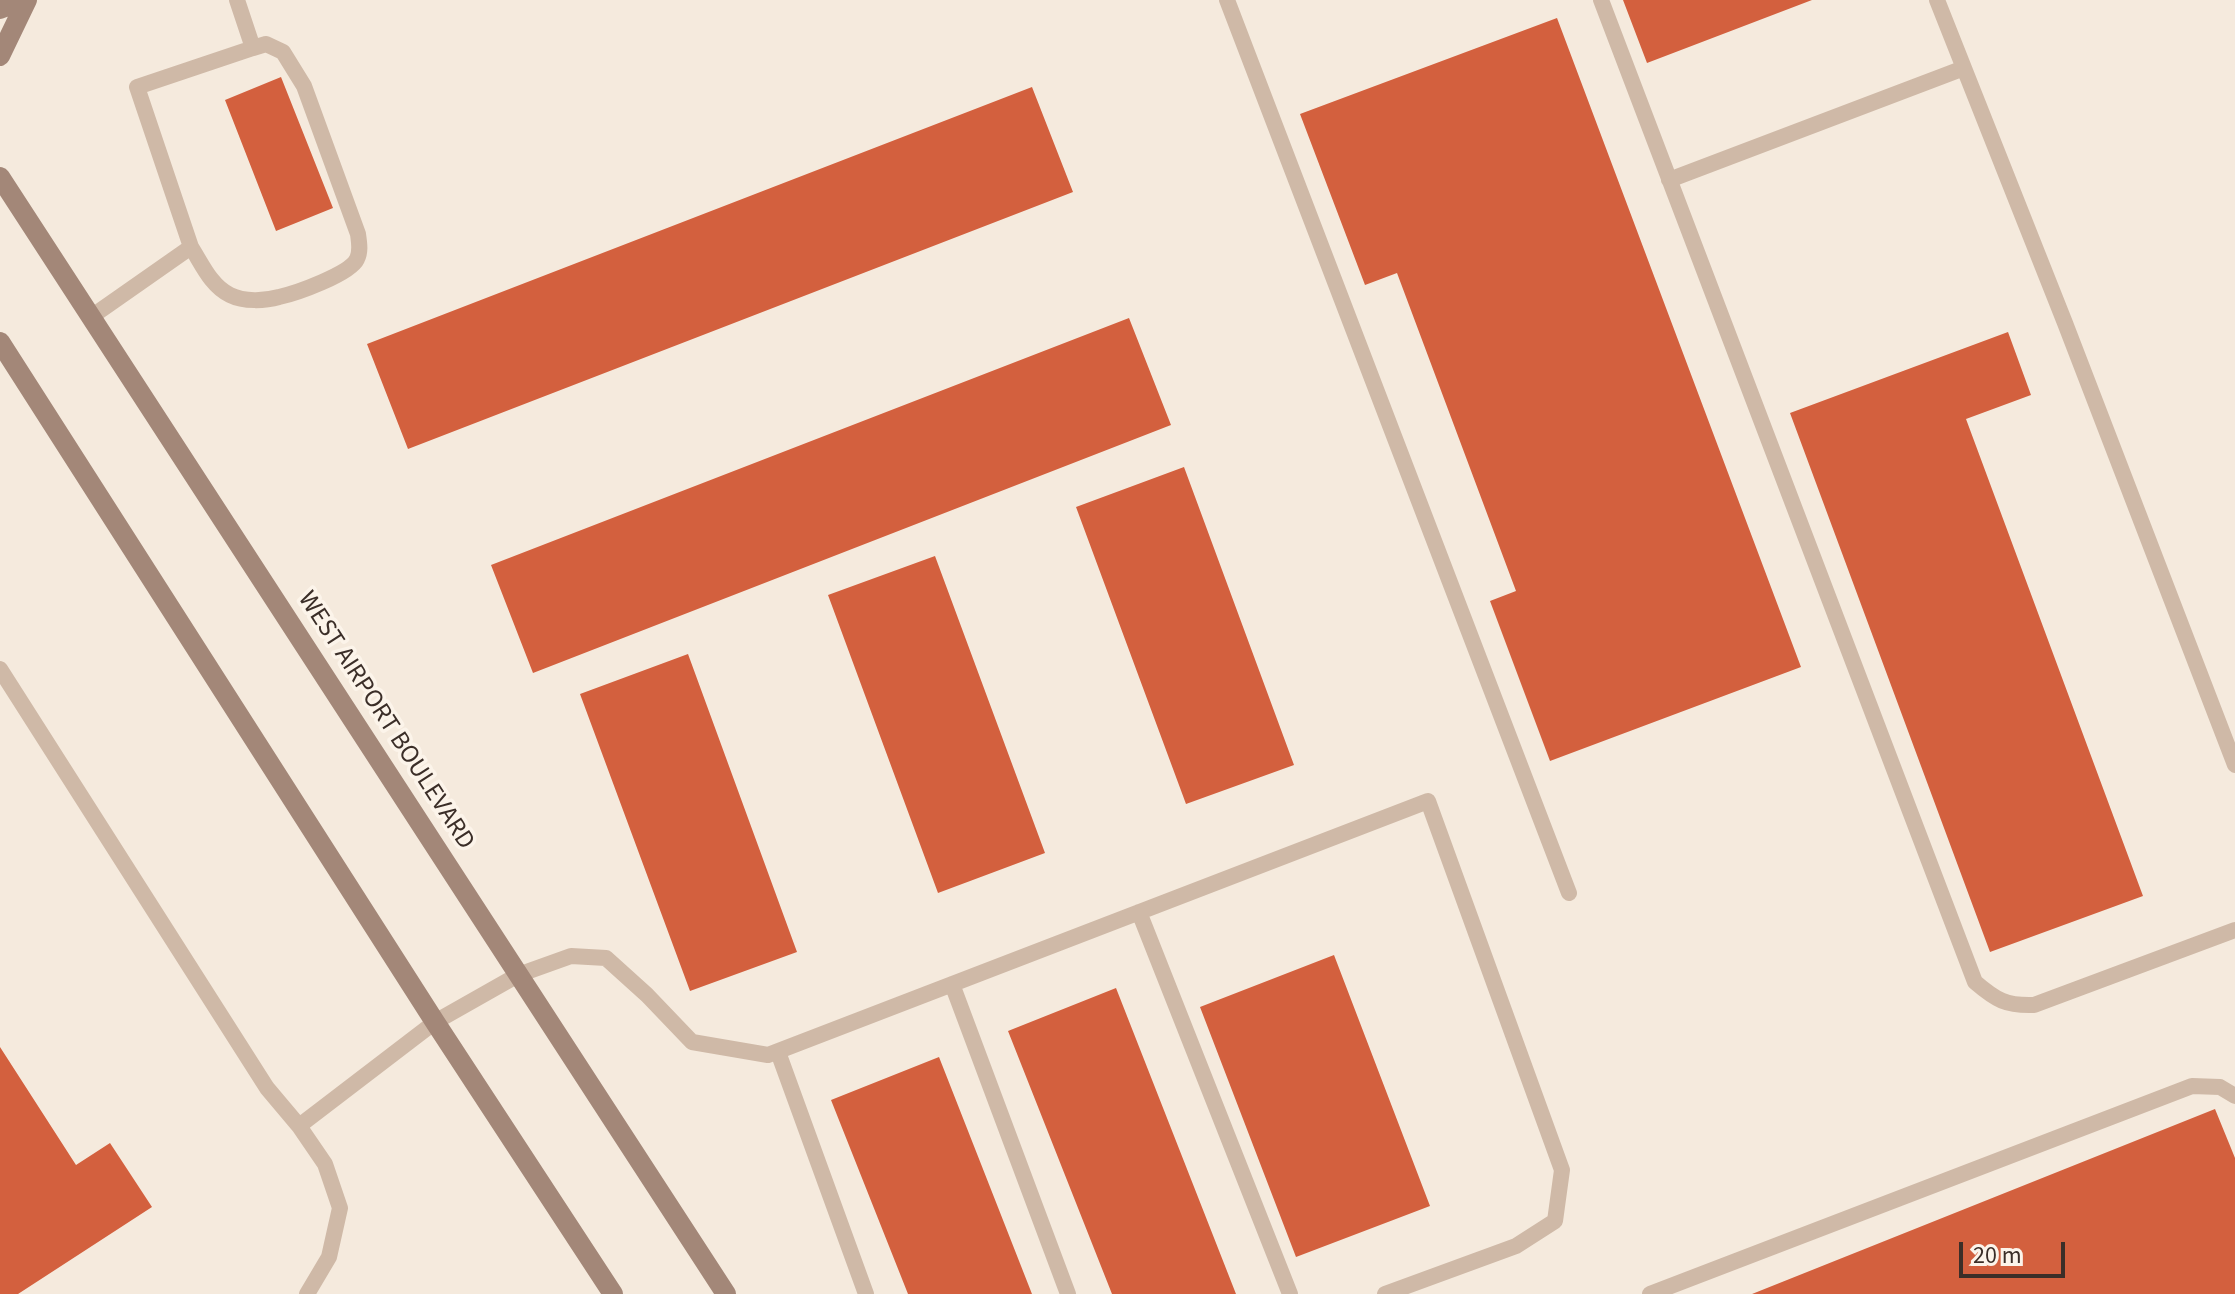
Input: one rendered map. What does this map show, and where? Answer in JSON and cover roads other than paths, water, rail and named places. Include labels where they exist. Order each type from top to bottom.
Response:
[{"type":"main road","points":[[0,9],[25,0]]},
{"type":"main road","points":[[0,56],[25,0]]},
{"type":"main road","name":"WEST AIRPORT BOULEVARD","points":[[0,177],[726,1294]]},
{"type":"main road","points":[[0,342],[435,1022],[613,1294]]},
{"type":"lane","points":[[237,0],[253,48]]},
{"type":"lane","points":[[1227,0],[1569,893]]},
{"type":"lane","points":[[1601,0],[1975,982],[1994,998],[2014,1006],[2034,1005],[2235,930]]},
{"type":"lane","points":[[1937,0],[2235,765]]},
{"type":"lane","points":[[266,44],[283,52],[304,86],[358,234],[360,249],[357,261],[346,272],[279,298],[249,300],[232,296],[216,286],[191,247],[137,87],[253,48],[266,44]]},
{"type":"lane","points":[[1669,180],[1964,68]]},
{"type":"lane","points":[[91,317],[191,247]]},
{"type":"lane","points":[[0,669],[267,1088],[325,1164],[340,1208],[329,1257],[307,1294]]},
{"type":"lane","points":[[299,1126],[435,1022],[518,975],[571,956],[606,958],[692,1042],[768,1055],[1428,801],[1562,1170],[1555,1221],[1516,1246],[1385,1294]]},
{"type":"lane","points":[[1139,912],[1290,1294]]},
{"type":"lane","points":[[952,984],[1068,1294]]},
{"type":"lane","points":[[778,1052],[866,1294]]},
{"type":"lane","points":[[1650,1294],[2192,1086],[2220,1087],[2235,1096]]}]
